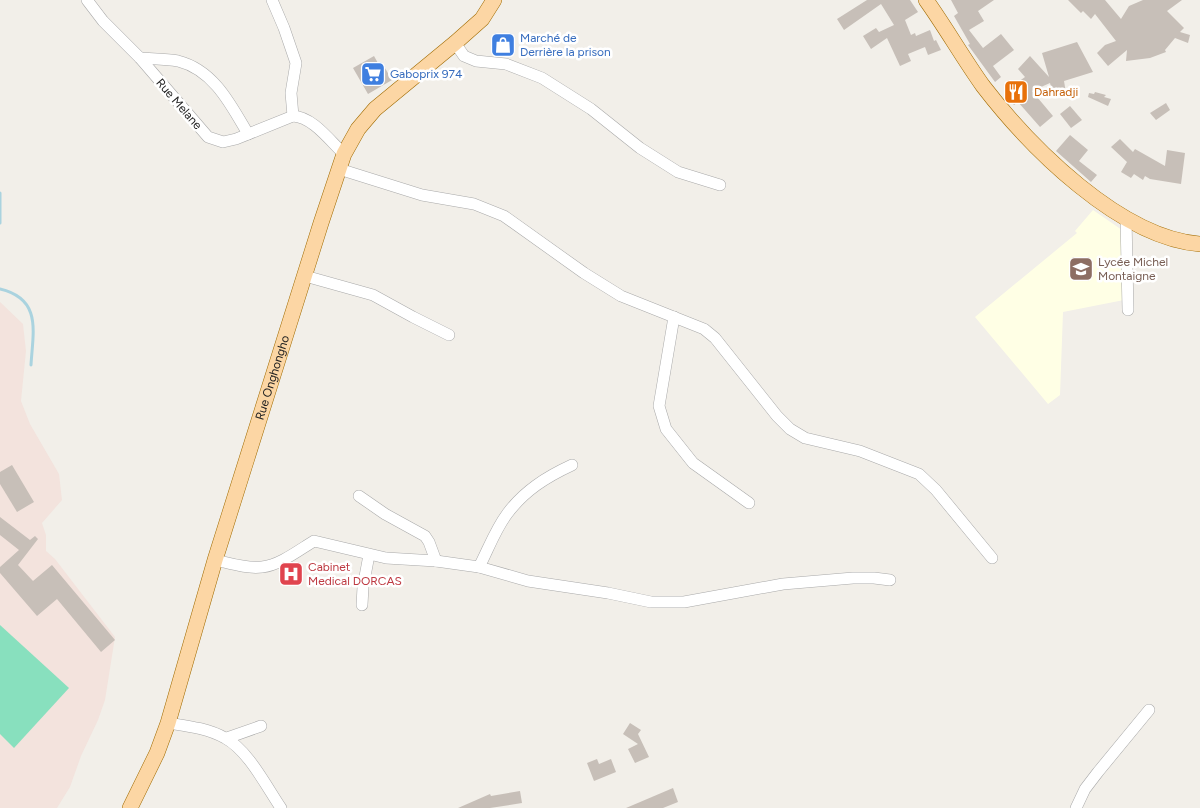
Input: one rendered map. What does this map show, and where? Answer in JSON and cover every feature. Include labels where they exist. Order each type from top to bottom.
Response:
[{"type":"main road","name":"Rue Onghongho","points":[[130,808],[157,754],[168,722],[215,560],[344,154],[358,129],[375,109],[482,19],[494,0]]},
{"type":"main road","points":[[926,0],[985,88],[1022,130],[1084,190],[1126,219],[1168,238],[1200,244]]},
{"type":"street","name":"Rue Melane","points":[[87,0],[103,21],[140,58],[208,137],[223,142],[293,116]]},
{"type":"street","points":[[272,0],[296,63],[292,93],[293,116],[307,120],[344,154]]},
{"type":"street","points":[[455,43],[464,56],[476,61],[506,64],[542,78],[591,109],[640,148],[678,172],[720,185]]},
{"type":"street","points":[[140,58],[178,62],[201,71],[222,90],[248,134]]},
{"type":"street","points":[[339,169],[422,195],[474,204],[504,216],[584,273],[621,296],[704,329],[715,338],[777,416],[790,429],[806,438],[860,451],[919,474],[936,490],[992,558]]},
{"type":"street","points":[[1126,219],[1128,310]]},
{"type":"street","points":[[305,276],[373,294],[449,335]]},
{"type":"street","points":[[674,317],[659,406],[666,429],[693,463],[749,503]]},
{"type":"street","points":[[479,567],[511,509],[527,492],[549,476],[572,465]]},
{"type":"street","points":[[359,496],[385,514],[425,536],[436,561]]},
{"type":"street","points":[[215,560],[262,567],[276,562],[314,541],[369,555],[479,567],[528,582],[608,593],[651,602],[684,602],[783,584],[853,578],[890,580]]},
{"type":"street","points":[[362,605],[363,587],[369,555]]},
{"type":"street","points":[[1076,808],[1085,789],[1149,710]]},
{"type":"street","points":[[168,722],[203,729],[227,738],[254,767],[281,808]]},
{"type":"street","points":[[227,738],[261,726]]},
{"type":"shaded area","points":[[1093,210],[1122,230],[1124,300],[1063,312],[1060,395],[1048,404],[975,317],[1077,233],[1075,231]]},
{"type":"shaded area","points":[[0,302],[23,324],[26,351],[21,401],[30,424],[59,474],[62,500],[42,523],[46,535],[46,551],[55,559],[115,637],[105,700],[70,787],[57,808],[0,808]]},
{"type":"green space","points":[[0,625],[69,688],[14,748],[0,734]]},
{"type":"building","points":[[867,0],[910,0],[918,12],[905,20],[911,35],[915,33],[916,36],[930,30],[934,41],[936,40],[941,50],[928,55],[925,47],[908,54],[911,61],[900,66],[887,38],[871,49],[863,36],[876,28],[879,32],[894,25],[881,4],[844,30],[837,19]]},
{"type":"building","points":[[951,0],[994,0],[978,11],[984,21],[969,30],[983,48],[1001,34],[1014,50],[993,66],[1001,77],[995,82],[968,45],[970,44],[954,16],[958,13]]},
{"type":"building","points":[[1068,0],[1105,0],[1121,19],[1129,6],[1143,0],[1182,0],[1167,11],[1184,28],[1180,32],[1190,35],[1188,43],[1175,38],[1165,50],[1166,52],[1150,58],[1126,61],[1127,50],[1108,66],[1097,53],[1105,45],[1116,41],[1095,14],[1091,19],[1083,11],[1081,13]]},
{"type":"building","points":[[1077,42],[1093,72],[1064,81],[1066,93],[1057,94],[1056,89],[1052,90],[1050,83],[1032,91],[1053,116],[1040,127],[1018,102],[1014,105],[1004,92],[1025,77],[1018,69],[1030,56],[1049,77],[1042,53]]},
{"type":"building","name":"Gaboprix 974","points":[[374,56],[379,65],[382,63],[392,80],[368,94],[353,68]]},
{"type":"building","points":[[1095,92],[1106,95],[1104,97],[1111,99],[1108,106],[1088,97],[1089,93],[1094,94]]},
{"type":"building","points":[[1166,103],[1170,110],[1156,120],[1150,113]]},
{"type":"building","points":[[1070,106],[1082,120],[1071,128],[1060,114]]},
{"type":"building","points":[[1070,135],[1088,150],[1079,161],[1097,175],[1091,182],[1056,151]]},
{"type":"building","points":[[1120,139],[1133,152],[1135,149],[1165,166],[1167,150],[1185,153],[1181,184],[1150,179],[1145,176],[1143,180],[1134,174],[1131,178],[1121,172],[1127,162],[1111,147]]},
{"type":"building","points":[[12,465],[34,502],[17,512],[0,484],[0,472]]},
{"type":"building","points":[[0,517],[30,540],[35,536],[38,539],[18,565],[33,581],[52,565],[115,640],[101,652],[57,599],[37,616],[0,573],[0,567],[19,550],[0,535]]},
{"type":"building","points":[[630,723],[641,730],[638,734],[649,757],[635,763],[628,749],[638,744],[623,734]]},
{"type":"building","points":[[597,759],[599,764],[611,759],[616,772],[594,781],[587,763]]},
{"type":"building","points":[[673,788],[678,802],[663,808],[626,808]]},
{"type":"building","points":[[520,791],[522,803],[490,808],[458,808],[490,794],[491,796]]},
{"type":"waterway","points":[[0,193],[0,223]]},
{"type":"waterway","points":[[0,289],[23,300],[29,308],[33,329],[31,365]]},
{"type":"place","name":"Marché de Derrière la prison","points":[[503,45]]},
{"type":"place","name":"Gaboprix 974","points":[[373,74]]},
{"type":"place","name":"Dahradji","points":[[1016,92]]},
{"type":"place","name":"Lycée Michel Montaigne","points":[[1081,269]]},
{"type":"place","name":"Cabinet Medical DORCAS","points":[[291,574]]}]
